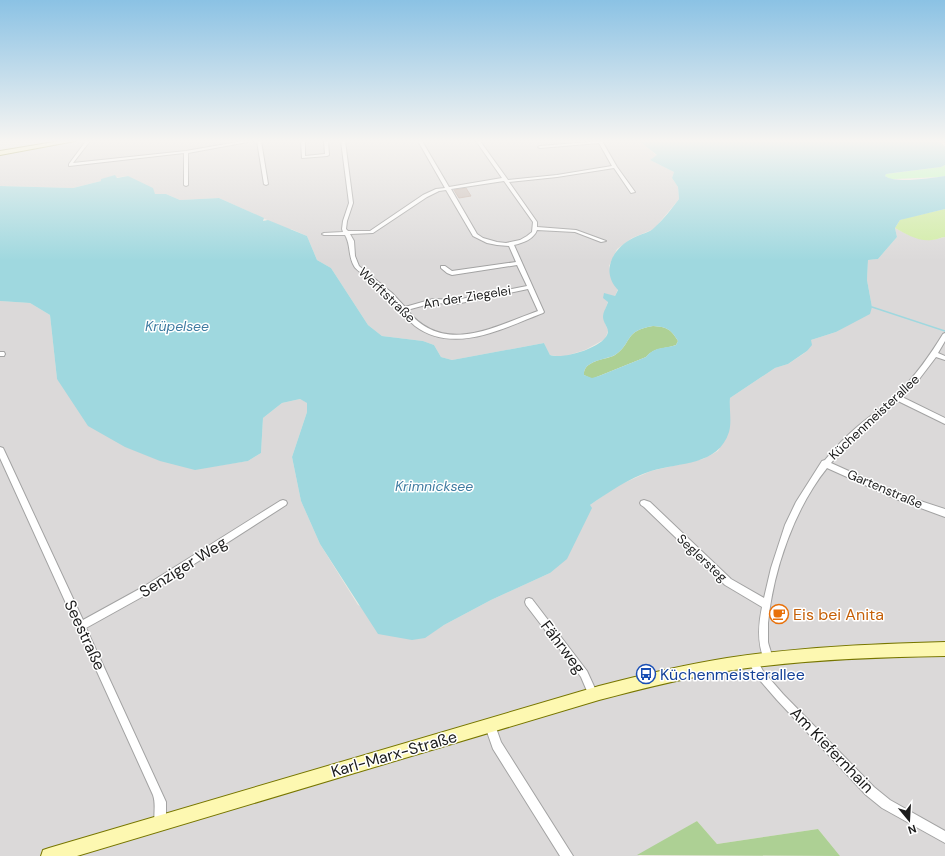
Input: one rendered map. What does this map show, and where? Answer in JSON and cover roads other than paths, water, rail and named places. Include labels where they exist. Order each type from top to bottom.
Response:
[{"type":"street","points":[[186,181],[186,185]]},
{"type":"street","name":"Werftstraße","points":[[348,181],[350,200],[344,229],[351,241],[352,256],[357,267],[390,294],[418,325],[450,338],[476,335],[541,312],[530,287]]},
{"type":"street","points":[[442,181],[475,235],[489,242],[511,244],[528,238],[533,234],[536,228],[535,222],[507,181]]},
{"type":"street","points":[[324,234],[371,232],[424,196],[446,188],[499,181]]},
{"type":"street","points":[[625,181],[633,192]]},
{"type":"street","points":[[536,228],[576,231],[603,241]]},
{"type":"street","points":[[511,244],[518,263],[530,287]]},
{"type":"street","points":[[444,267],[452,273],[518,263]]},
{"type":"street","name":"An der Ziegelei","points":[[404,309],[433,300],[456,302],[530,287]]},
{"type":"street","name":"Küchenmeisterallee","points":[[768,659],[764,649],[763,637],[767,605],[775,562],[791,519],[825,463],[855,432],[897,398],[918,376],[935,354],[945,335]]},
{"type":"street","points":[[935,354],[945,358]]},
{"type":"street","points":[[897,398],[945,421]]},
{"type":"street","name":"Seestraße","points":[[0,450],[157,792],[160,802],[160,823]]},
{"type":"street","name":"Gartenstraße","points":[[825,463],[866,484],[911,502],[945,513]]},
{"type":"street","name":"Senziger Weg","points":[[80,626],[146,590],[283,503]]},
{"type":"street","name":"Seglersteg","points":[[644,503],[728,582],[767,605]]},
{"type":"street","name":"Fährweg","points":[[529,602],[584,674],[593,695]]},
{"type":"street","name":"Karl-Marx-Straße","points":[[49,856],[593,695],[656,678],[768,659],[852,652],[945,649]]},
{"type":"street","name":"Am Kiefernhain","points":[[747,662],[870,791],[886,804],[945,837]]},
{"type":"street","points":[[490,726],[498,745],[567,856]]},
{"type":"water","name":"Krimnicksee","points":[[101,181],[138,181],[153,188],[155,194],[166,194],[180,200],[219,198],[264,218],[263,221],[268,220],[307,236],[317,260],[331,268],[368,325],[382,336],[423,341],[434,345],[441,357],[452,360],[544,343],[550,355],[564,356],[583,351],[600,343],[605,338],[608,332],[603,317],[608,302],[603,298],[604,293],[615,296],[618,290],[610,275],[611,261],[626,242],[653,229],[665,217],[679,199],[678,187],[674,181],[945,181],[945,209],[900,220],[895,228],[897,237],[878,259],[868,260],[867,280],[872,307],[870,314],[836,332],[811,340],[812,345],[807,351],[788,364],[775,368],[730,398],[729,432],[724,443],[716,451],[697,461],[662,468],[643,474],[612,490],[590,505],[592,508],[567,559],[550,573],[491,600],[444,625],[425,638],[412,640],[378,634],[320,544],[301,501],[292,457],[307,412],[307,403],[300,399],[282,403],[263,418],[261,453],[248,461],[195,470],[160,461],[125,447],[88,426],[57,379],[50,315],[30,303],[0,301],[0,186],[73,188]],"holes":[[[653,326],[665,328],[671,331],[678,341],[676,345],[656,349],[649,353],[646,357],[599,376],[592,378],[584,375],[587,366],[591,363],[611,357],[621,351],[633,334],[637,331]]]},
{"type":"waterway","points":[[872,307],[945,331]]},
{"type":"place","name":"Eis bei Anita","points":[[779,614]]},
{"type":"place","name":"Küchenmeisterallee","points":[[646,674]]},
{"type":"water label","name":"Krüpelsee","points":[[177,326]]}]
